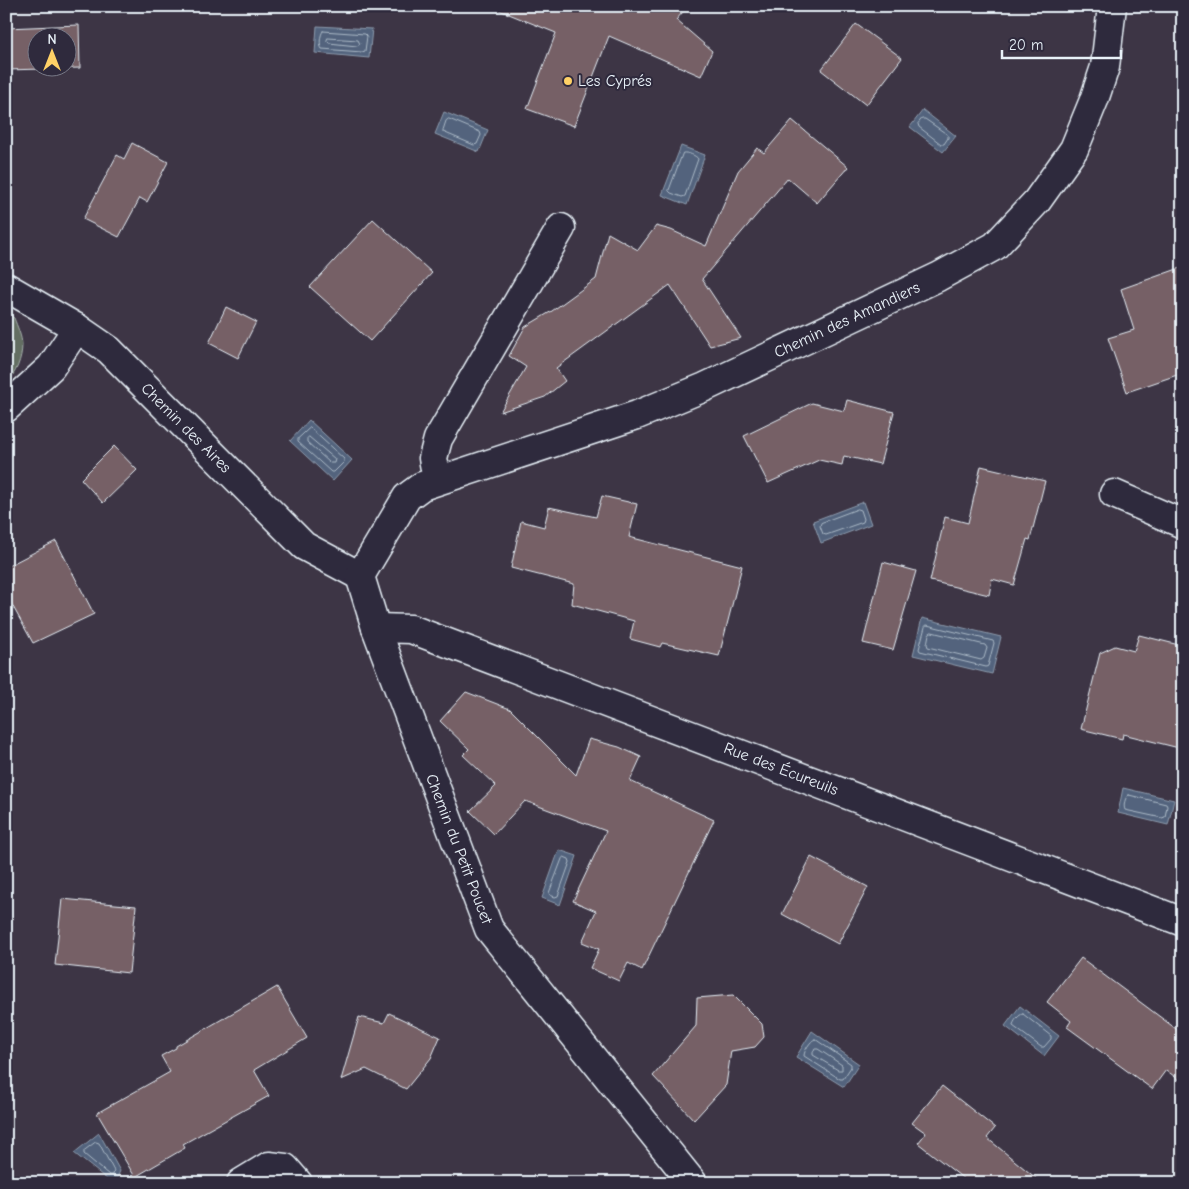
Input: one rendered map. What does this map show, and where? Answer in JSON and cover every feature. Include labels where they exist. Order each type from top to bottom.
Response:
[{"type":"street","name":"Chemin des Amandiers","points":[[360,576],[406,497],[422,486],[637,415],[706,387],[938,277],[995,246],[1037,201],[1074,149],[1105,67],[1112,6]]},
{"type":"street","points":[[437,480],[432,458],[438,439],[561,228]]},
{"type":"street","name":"Chemin des Aires","points":[[6,286],[110,350],[304,546],[360,576]]},
{"type":"street","points":[[6,408],[51,367],[77,328]]},
{"type":"street","points":[[1114,494],[1183,524]]},
{"type":"street","name":"Chemin du Petit Poucet","points":[[360,576],[376,628],[489,929],[693,1183]]},
{"type":"street","name":"Rue des Écureuils","points":[[376,628],[411,630],[1183,922]]},
{"type":"street","points":[[241,1183],[269,1166],[285,1168],[298,1183]]},
{"type":"green space","points":[[6,313],[14,318],[22,345],[18,366],[6,382]]},
{"type":"water","points":[[317,26],[372,29],[369,58],[315,53]]},
{"type":"water","points":[[923,110],[956,136],[943,152],[910,127]]},
{"type":"water","points":[[444,112],[488,130],[479,152],[435,134]]},
{"type":"water","points":[[681,146],[705,155],[687,205],[662,195]]},
{"type":"water","points":[[309,420],[352,460],[333,481],[290,441]]},
{"type":"water","points":[[863,502],[871,524],[821,543],[813,521]]},
{"type":"water","points":[[922,618],[1001,637],[992,674],[913,655]]},
{"type":"water","points":[[1123,788],[1174,800],[1168,825],[1118,813]]},
{"type":"water","points":[[559,850],[577,856],[560,905],[542,898]]},
{"type":"water","points":[[1020,1006],[1059,1036],[1044,1056],[1005,1026]]},
{"type":"water","points":[[812,1031],[859,1064],[844,1087],[796,1057]]},
{"type":"water","points":[[99,1133],[120,1171],[117,1178],[108,1180],[74,1153]]},
{"type":"building","points":[[494,6],[688,6],[676,20],[712,51],[701,76],[609,36],[574,126],[527,109],[556,33],[494,8]]},
{"type":"building","points":[[856,24],[902,58],[866,105],[821,70]]},
{"type":"building","points":[[79,25],[80,68],[78,68],[78,28],[28,28],[28,69],[6,70],[6,28]]},
{"type":"building","points":[[792,120],[848,167],[817,203],[788,178],[702,279],[741,338],[710,346],[670,285],[556,368],[565,381],[545,397],[500,412],[526,367],[509,356],[525,327],[552,311],[596,279],[608,233],[638,250],[656,226],[671,230],[706,246],[738,171],[757,148],[764,153]]},
{"type":"building","points":[[132,143],[168,162],[147,202],[140,198],[119,237],[83,219],[117,155],[124,159]]},
{"type":"building","points":[[373,219],[432,273],[370,341],[310,287]]},
{"type":"building","points":[[1183,267],[1183,373],[1127,392],[1108,338],[1134,330],[1121,289]]},
{"type":"building","points":[[226,307],[256,322],[238,358],[209,343]]},
{"type":"building","points":[[847,400],[894,412],[880,464],[844,456],[842,465],[819,460],[768,483],[744,436],[812,403],[844,411]]},
{"type":"building","points":[[114,446],[137,470],[103,503],[81,479]]},
{"type":"building","points":[[981,466],[1045,481],[1030,540],[1027,539],[1014,585],[992,579],[989,595],[930,581],[945,517],[968,523]]},
{"type":"building","points":[[602,496],[637,504],[629,537],[742,566],[719,656],[662,643],[660,647],[630,639],[634,621],[572,604],[574,584],[511,568],[521,521],[544,527],[549,507],[596,517]]},
{"type":"building","points":[[56,541],[94,614],[33,643],[6,594],[6,567]]},
{"type":"building","points":[[883,562],[916,571],[893,650],[863,643]]},
{"type":"building","points":[[1139,635],[1183,646],[1183,749],[1123,734],[1122,739],[1081,729],[1100,653],[1115,646],[1134,651]]},
{"type":"building","points":[[466,692],[510,709],[576,775],[589,739],[619,747],[641,757],[630,781],[714,820],[642,970],[628,963],[619,981],[590,968],[599,949],[582,942],[596,911],[573,901],[606,831],[525,801],[494,834],[470,811],[496,786],[463,755],[469,749],[440,721]]},
{"type":"building","points":[[811,857],[868,887],[838,944],[782,914]]},
{"type":"building","points":[[62,899],[136,906],[129,973],[55,965]]},
{"type":"building","points":[[1081,958],[1183,1034],[1183,1083],[1166,1070],[1152,1089],[1067,1027],[1071,1021],[1047,1002]]},
{"type":"building","points":[[277,987],[307,1038],[254,1070],[269,1096],[183,1144],[185,1148],[135,1177],[97,1113],[170,1072],[161,1056]]},
{"type":"building","points":[[733,995],[762,1024],[764,1037],[755,1047],[731,1051],[726,1085],[694,1120],[653,1076],[696,1026],[697,998]]},
{"type":"building","points":[[389,1013],[440,1037],[431,1058],[406,1089],[366,1069],[341,1080],[359,1017],[384,1023]]},
{"type":"building","points":[[942,1086],[995,1128],[987,1138],[1042,1183],[969,1183],[918,1143],[926,1133],[912,1123]]},
{"type":"place","name":"Les Cyprés","points":[[568,81]]}]
